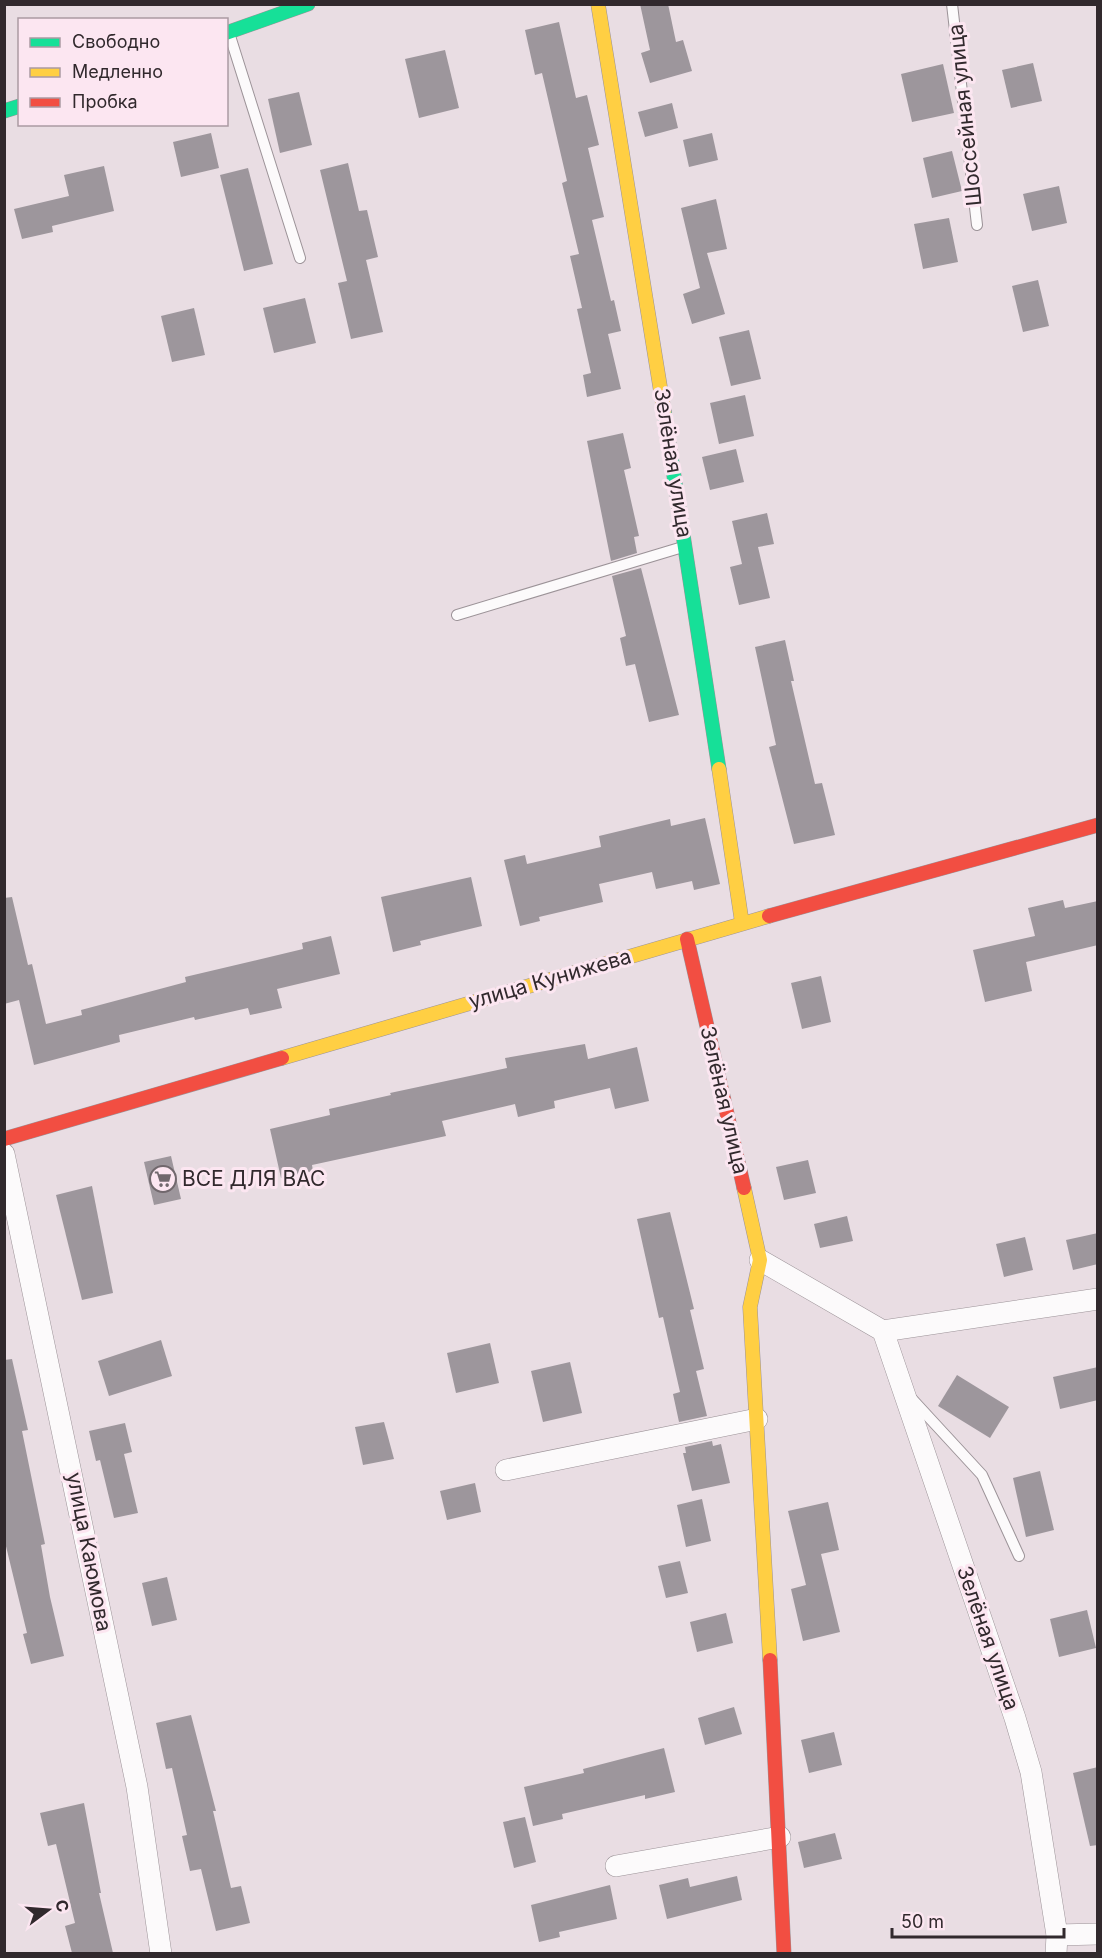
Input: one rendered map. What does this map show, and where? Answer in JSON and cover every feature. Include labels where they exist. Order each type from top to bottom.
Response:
[{"type":"main road","points":[[228,33],[308,4]]},
{"type":"main road","name":"Зелёная улица","points":[[598,4],[686,546],[742,923]]},
{"type":"main road","name":"улица Кунижева","points":[[4,1139],[742,923],[1098,825]]},
{"type":"main road","name":"Зелёная улица","points":[[687,939],[760,1260],[750,1307],[780,1837],[784,1953]]},
{"type":"street","name":"улица Каюмова","points":[[4,1154],[137,1787],[160,1953]]},
{"type":"street","points":[[760,1260],[883,1331],[1098,1299]]},
{"type":"street","name":"Зелёная улица","points":[[883,1331],[1028,1761],[1057,1944]]},
{"type":"street","points":[[506,1470],[757,1419]]},
{"type":"street","points":[[616,1866],[780,1837]]},
{"type":"street","points":[[1057,1944],[1098,1934]]},
{"type":"lane","name":"Шоссейная улица","points":[[952,4],[977,225]]},
{"type":"lane","points":[[228,33],[300,258]]},
{"type":"lane","points":[[457,615],[686,546]]},
{"type":"lane","points":[[903,1390],[982,1475],[1019,1556]]},
{"type":"building","points":[[640,4],[668,4],[676,42],[683,40],[692,71],[650,83],[641,53],[650,50]]},
{"type":"building","points":[[559,22],[576,98],[587,95],[599,145],[588,148],[604,217],[592,220],[611,301],[614,300],[621,331],[608,334],[621,389],[587,397],[583,375],[591,373],[577,309],[582,308],[570,256],[579,254],[562,183],[567,181],[542,73],[535,75],[525,30]]},
{"type":"building","points":[[445,50],[459,108],[419,118],[405,59]]},
{"type":"building","points":[[1033,63],[1042,101],[1011,108],[1002,70]]},
{"type":"building","points":[[943,64],[954,113],[912,122],[901,74]]},
{"type":"building","points":[[299,92],[312,145],[280,153],[268,99]]},
{"type":"building","points":[[672,103],[678,128],[645,137],[638,112]]},
{"type":"building","points":[[211,133],[219,168],[181,177],[173,142]]},
{"type":"building","points":[[712,133],[718,160],[689,167],[683,140]]},
{"type":"building","points":[[952,151],[962,191],[932,198],[923,158]]},
{"type":"building","points":[[348,163],[359,211],[367,210],[378,257],[366,260],[383,332],[351,339],[338,283],[347,281],[320,170]]},
{"type":"building","points":[[104,166],[114,211],[52,226],[53,232],[22,239],[14,209],[69,196],[64,175]]},
{"type":"building","points":[[248,168],[273,264],[244,271],[220,175]]},
{"type":"building","points":[[1059,186],[1067,223],[1032,231],[1023,194]]},
{"type":"building","points":[[716,199],[727,249],[707,253],[725,314],[692,324],[683,294],[700,288],[681,208]]},
{"type":"building","points":[[949,218],[958,262],[923,269],[914,224]]},
{"type":"building","points":[[1038,280],[1049,326],[1023,332],[1012,286]]},
{"type":"building","points":[[305,298],[316,343],[274,353],[263,308]]},
{"type":"building","points":[[194,308],[205,355],[172,362],[161,316]]},
{"type":"building","points":[[749,330],[761,379],[731,386],[719,337]]},
{"type":"building","points":[[745,395],[754,436],[719,444],[710,403]]},
{"type":"building","points":[[623,433],[631,468],[624,470],[639,536],[634,537],[637,553],[611,561],[587,441]]},
{"type":"building","points":[[736,449],[744,482],[710,490],[702,457]]},
{"type":"building","points":[[767,513],[774,544],[758,547],[770,598],[739,605],[730,567],[742,564],[732,521]]},
{"type":"building","points":[[641,568],[679,715],[649,722],[635,664],[626,666],[620,638],[626,636],[612,576]]},
{"type":"building","points":[[785,640],[794,681],[791,681],[815,784],[822,783],[835,835],[794,844],[769,747],[776,745],[755,647]]},
{"type":"building","points":[[705,818],[720,884],[694,890],[692,881],[656,889],[652,872],[599,884],[603,902],[539,917],[540,921],[520,926],[504,860],[525,855],[527,864],[601,847],[599,836],[670,819],[671,826]]},
{"type":"building","points":[[471,877],[482,926],[420,941],[421,945],[393,952],[381,897]]},
{"type":"building","points":[[12,897],[28,965],[32,964],[46,1024],[82,1015],[81,1010],[186,982],[185,977],[303,949],[302,943],[331,936],[340,974],[277,989],[282,1008],[250,1015],[248,1008],[195,1020],[194,1017],[119,1035],[120,1042],[34,1065],[19,1000],[4,1004],[4,898]]},
{"type":"building","points":[[1063,900],[1065,908],[1098,901],[1098,945],[1026,962],[1032,991],[985,1002],[973,950],[1035,936],[1028,908]]},
{"type":"building","points":[[821,976],[831,1022],[802,1029],[791,983]]},
{"type":"building","points":[[585,1044],[588,1059],[637,1047],[649,1101],[615,1109],[610,1088],[554,1101],[555,1108],[518,1117],[515,1104],[442,1121],[446,1136],[312,1165],[313,1171],[281,1178],[270,1129],[330,1115],[329,1109],[391,1095],[390,1093],[507,1068],[505,1058]]},
{"type":"building","points":[[171,1156],[181,1199],[154,1205],[144,1162]]},
{"type":"building","points":[[808,1160],[816,1193],[784,1200],[776,1167]]},
{"type":"building","points":[[92,1186],[113,1293],[82,1300],[56,1195]]},
{"type":"building","points":[[670,1212],[694,1309],[690,1310],[704,1369],[696,1371],[707,1416],[679,1422],[673,1394],[680,1392],[663,1317],[659,1318],[637,1219]]},
{"type":"building","points":[[847,1216],[853,1241],[820,1248],[814,1224]]},
{"type":"building","points":[[1098,1233],[1098,1264],[1073,1270],[1066,1240]]},
{"type":"building","points":[[1025,1237],[1033,1270],[1004,1277],[996,1244]]},
{"type":"building","points":[[161,1340],[172,1376],[109,1396],[98,1361]]},
{"type":"building","points":[[490,1343],[499,1383],[456,1393],[447,1353]]},
{"type":"building","points":[[12,1359],[28,1430],[22,1431],[45,1544],[41,1545],[50,1597],[64,1656],[31,1664],[23,1634],[27,1633],[4,1538],[4,1360]]},
{"type":"building","points":[[570,1362],[582,1413],[543,1422],[531,1371]]},
{"type":"building","points":[[1098,1367],[1098,1400],[1060,1409],[1053,1377]]},
{"type":"building","points":[[957,1375],[1009,1407],[990,1438],[938,1406]]},
{"type":"building","points":[[384,1422],[394,1459],[363,1465],[355,1427]]},
{"type":"building","points":[[125,1423],[132,1452],[124,1454],[138,1513],[114,1518],[100,1460],[96,1461],[89,1431]]},
{"type":"building","points":[[712,1441],[713,1446],[721,1444],[730,1483],[692,1491],[683,1453],[686,1453],[685,1447]]},
{"type":"building","points":[[1040,1471],[1054,1530],[1026,1537],[1013,1478]]},
{"type":"building","points":[[475,1483],[481,1512],[447,1520],[440,1491]]},
{"type":"building","points":[[702,1499],[711,1541],[686,1547],[677,1505]]},
{"type":"building","points":[[828,1502],[839,1550],[821,1554],[840,1632],[803,1641],[791,1589],[806,1585],[788,1511]]},
{"type":"building","points":[[680,1561],[688,1593],[666,1598],[658,1566]]},
{"type":"building","points":[[167,1577],[177,1620],[152,1626],[142,1583]]},
{"type":"building","points":[[1087,1610],[1096,1648],[1059,1657],[1050,1619]]},
{"type":"building","points":[[726,1613],[733,1643],[697,1652],[690,1622]]},
{"type":"building","points":[[734,1707],[742,1734],[705,1745],[698,1718]]},
{"type":"building","points":[[191,1715],[216,1811],[213,1811],[231,1888],[241,1886],[250,1923],[216,1931],[201,1869],[190,1871],[182,1836],[187,1835],[172,1768],[166,1769],[156,1723]]},
{"type":"building","points":[[834,1732],[842,1765],[809,1773],[801,1740]]},
{"type":"building","points":[[664,1748],[675,1792],[645,1799],[645,1795],[562,1814],[563,1819],[533,1826],[524,1787],[584,1773],[583,1769]]},
{"type":"building","points":[[1098,1767],[1098,1845],[1090,1846],[1073,1773]]},
{"type":"building","points":[[84,1803],[101,1893],[99,1893],[113,1953],[72,1953],[65,1926],[75,1923],[56,1844],[48,1846],[40,1813]]},
{"type":"building","points":[[525,1817],[536,1862],[514,1868],[503,1822]]},
{"type":"building","points":[[835,1833],[842,1859],[804,1868],[798,1842]]},
{"type":"building","points":[[737,1876],[742,1900],[667,1919],[659,1885],[688,1878],[690,1887]]},
{"type":"building","points":[[610,1885],[617,1919],[559,1932],[560,1937],[539,1942],[531,1905]]},
{"type":"traffic: fast","points":[[228,32],[308,4]]},
{"type":"traffic: fast","points":[[4,111],[18,107]]},
{"type":"traffic: fast","points":[[664,411],[719,769]]},
{"type":"traffic: slow","points":[[598,4],[664,411]]},
{"type":"traffic: slow","points":[[719,769],[742,923]]},
{"type":"traffic: slow","points":[[282,1058],[769,916]]},
{"type":"traffic: slow","points":[[744,1188],[760,1260],[750,1307],[770,1660]]},
{"type":"traffic: jam","points":[[769,916],[1098,825]]},
{"type":"traffic: jam","points":[[687,939],[744,1188]]},
{"type":"traffic: jam","points":[[4,1139],[282,1058]]},
{"type":"traffic: jam","points":[[770,1660],[784,1954]]},
{"type":"place","name":"ВСЕ ДЛЯ ВАС","points":[[163,1179]]}]
